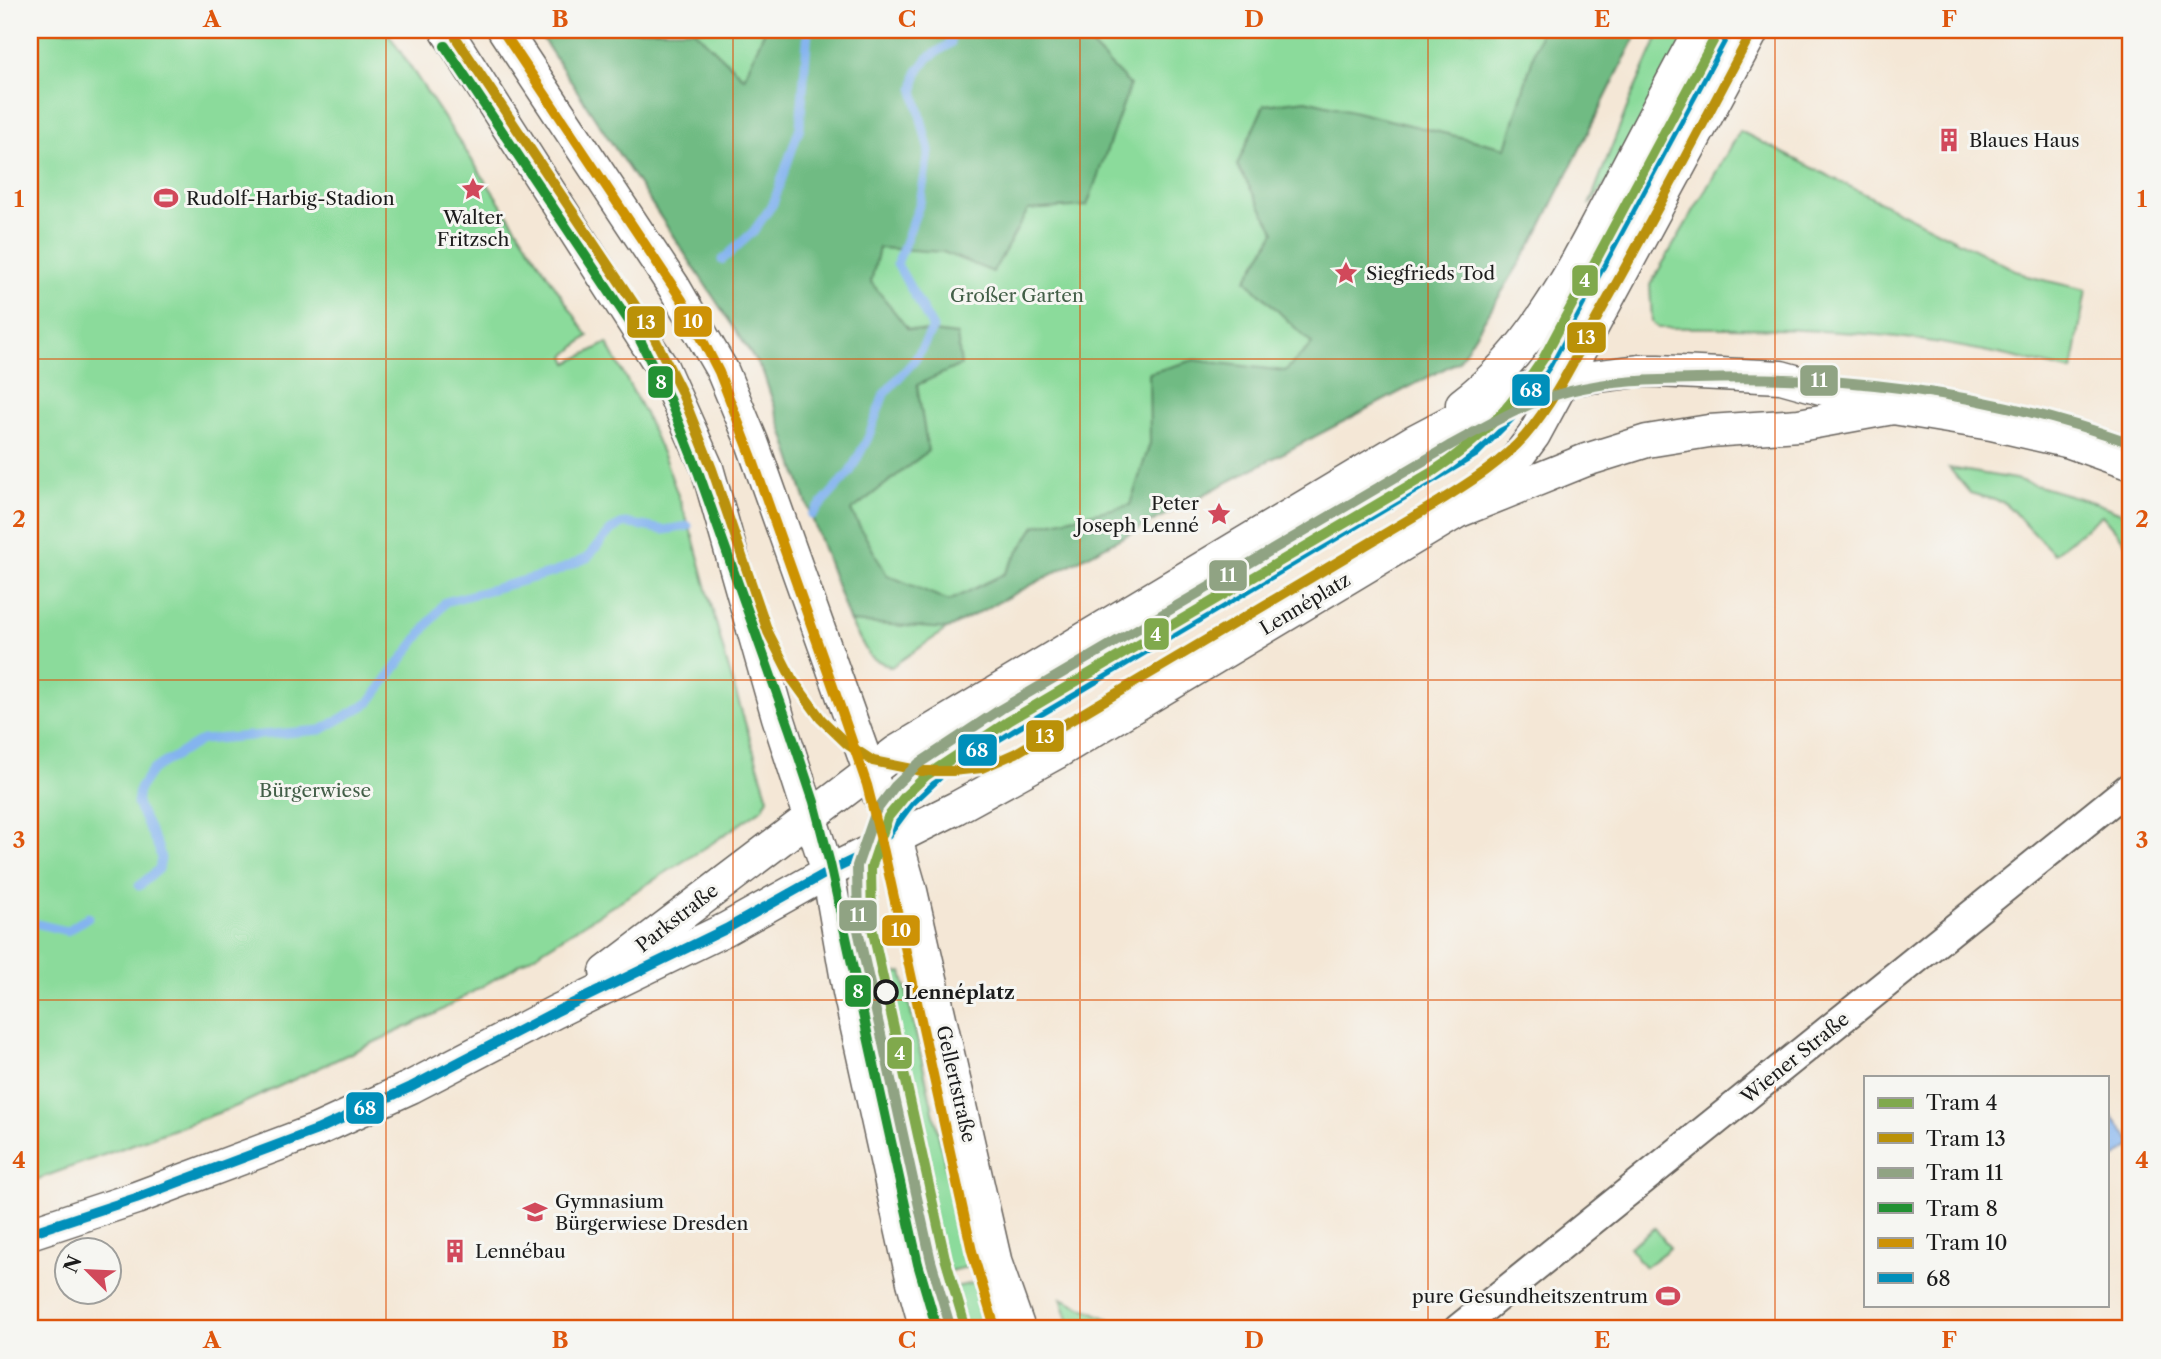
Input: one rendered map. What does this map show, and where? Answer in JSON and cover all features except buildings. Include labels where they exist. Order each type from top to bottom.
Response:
[{"type":"main road","points":[[446,30],[663,369],[707,468],[778,717],[828,872],[851,1005],[926,1329]]},
{"type":"main road","points":[[504,30],[674,287],[722,370],[752,442],[896,839]]},
{"type":"main road","points":[[1414,441],[1485,388],[1529,336],[1571,273],[1700,30]]},
{"type":"main road","points":[[1457,512],[1510,467],[1534,435],[1753,30]]},
{"type":"main road","points":[[810,817],[895,752],[964,710],[1414,441],[1473,410],[1523,389],[1564,380],[1658,371],[1781,377],[1893,408],[1991,424],[2070,442],[2131,464]]},
{"type":"main road","points":[[1457,512],[1586,460],[1647,441],[1709,431],[1799,425],[1893,408]]},
{"type":"main road","name":"Lennéplatz","points":[[828,872],[991,790],[1457,512]]},
{"type":"main road","name":"Parkstraße","points":[[555,1012],[810,817]]},
{"type":"main road","name":"Gellertstraße","points":[[896,839],[911,891],[996,1264],[1018,1329]]},
{"type":"main road","name":"Parkstraße","points":[[555,1012],[726,929],[828,872]]},
{"type":"main road","points":[[30,1233],[136,1198],[317,1130],[411,1087],[555,1012]]},
{"type":"street","name":"Wiener Straße","points":[[1458,1329],[2131,786]]},
{"type":"green space","name":"Bürgerwiese","points":[[30,30],[386,30],[588,336],[565,356],[568,363],[607,343],[645,414],[666,462],[693,537],[726,660],[768,798],[763,808],[711,844],[530,958],[435,1014],[237,1106],[30,1182]]},
{"type":"green space","name":"Großer Garten","points":[[537,30],[1639,30],[1537,235],[1459,361],[947,629],[891,667],[870,657],[850,622],[763,372]]},
{"type":"green space","name":"Großer Garten","points":[[537,30],[694,30],[744,78],[763,30],[1085,30],[1085,39],[1130,85],[1087,206],[1028,210],[993,272],[943,252],[879,248],[871,282],[908,329],[957,335],[961,365],[917,385],[928,451],[851,511],[887,575],[949,601],[1004,574],[1035,526],[1130,505],[1150,443],[1149,373],[1194,360],[1285,371],[1312,344],[1246,280],[1275,232],[1237,165],[1264,105],[1306,100],[1506,148],[1541,30],[1639,30],[1537,235],[1459,361],[947,629],[850,622],[763,372]]},
{"type":"green space","points":[[1661,30],[1691,30],[1610,179],[1589,205],[1630,100]]},
{"type":"green space","points":[[1740,131],[2027,276],[2086,290],[2072,371],[1975,349],[1878,335],[1768,328],[1658,328],[1652,322],[1650,285]]},
{"type":"green space","points":[[1949,468],[2015,479],[2096,503],[2131,517],[2131,549],[2102,515],[2054,554],[2005,503],[1970,493]]},
{"type":"green space","points":[[902,972],[968,1267],[940,1273],[873,978]]},
{"type":"green space","points":[[1655,1228],[1670,1248],[1645,1267],[1629,1247]]},
{"type":"green space","points":[[986,1280],[999,1329],[941,1329],[930,1293]]},
{"type":"green space","points":[[1061,1298],[1131,1329],[1071,1329]]},
{"type":"water","points":[[2108,1111],[2131,1141],[2131,1146],[2115,1158],[2108,1148]]},
{"type":"waterway","points":[[722,260],[753,232],[773,204],[800,127],[808,30]]},
{"type":"waterway","points":[[812,515],[850,472],[868,438],[884,394],[915,360],[933,328],[897,264],[920,203],[929,151],[914,90],[917,73],[928,58],[951,43],[949,30]]},
{"type":"waterway","points":[[139,886],[159,869],[161,859],[159,849],[137,804],[139,789],[152,770],[202,740],[321,730],[370,702],[445,602],[555,572],[587,558],[611,530],[625,523],[664,530],[688,526]]},
{"type":"waterway","points":[[30,922],[67,931],[88,917]]},
{"type":"tram line","name":"10","points":[[502,30],[682,300],[719,372],[751,455],[867,785],[972,1251],[993,1321]]},
{"type":"tram line","name":"4","points":[[966,1329],[945,1258],[872,928],[871,868],[888,817],[927,775],[1009,721],[1432,472],[1480,435],[1519,393],[1543,359],[1719,30]]},
{"type":"tram line","name":"13","points":[[456,38],[647,323],[681,391],[712,469],[768,632],[792,679],[821,719],[847,744],[873,761],[922,771],[952,771],[982,768],[1016,753],[1440,501],[1506,455],[1536,423],[1564,379],[1749,37]]},
{"type":"tram line","name":"8","points":[[445,46],[635,330],[668,396],[699,474],[814,802],[918,1264],[937,1329]]},
{"type":"tram line","name":"11","points":[[951,1329],[931,1261],[858,930],[857,866],[876,811],[895,786],[918,764],[1001,709],[1449,446],[1523,408],[1585,387],[1649,380],[1752,378],[1863,384],[1972,399],[2025,411],[2131,443]]},
{"type":"transit line","name":"68","points":[[30,1233],[136,1198],[317,1130],[411,1087],[555,1012],[726,929],[828,872],[876,849],[910,803],[947,768],[1475,453],[1515,413],[1548,365],[1728,30]]},
{"type":"place","name":"Blaues Haus","points":[[1949,140]]},
{"type":"place","name":"Walter Fritzsch","points":[[473,189]]},
{"type":"place","name":"Rudolf-Harbig-Stadion","points":[[166,198]]},
{"type":"place","name":"Siegfrieds Tod","points":[[1346,273]]},
{"type":"place","name":"Peter Joseph Lenné","points":[[1219,514]]},
{"type":"place","name":"Lennéplatz","points":[[886,992]]},
{"type":"place","name":"Gymnasium Bürgerwiese Dresden","points":[[535,1212]]},
{"type":"place","name":"Lennébau","points":[[455,1251]]},
{"type":"place","name":"pure Gesundheitszentrum","points":[[1668,1296]]}]
